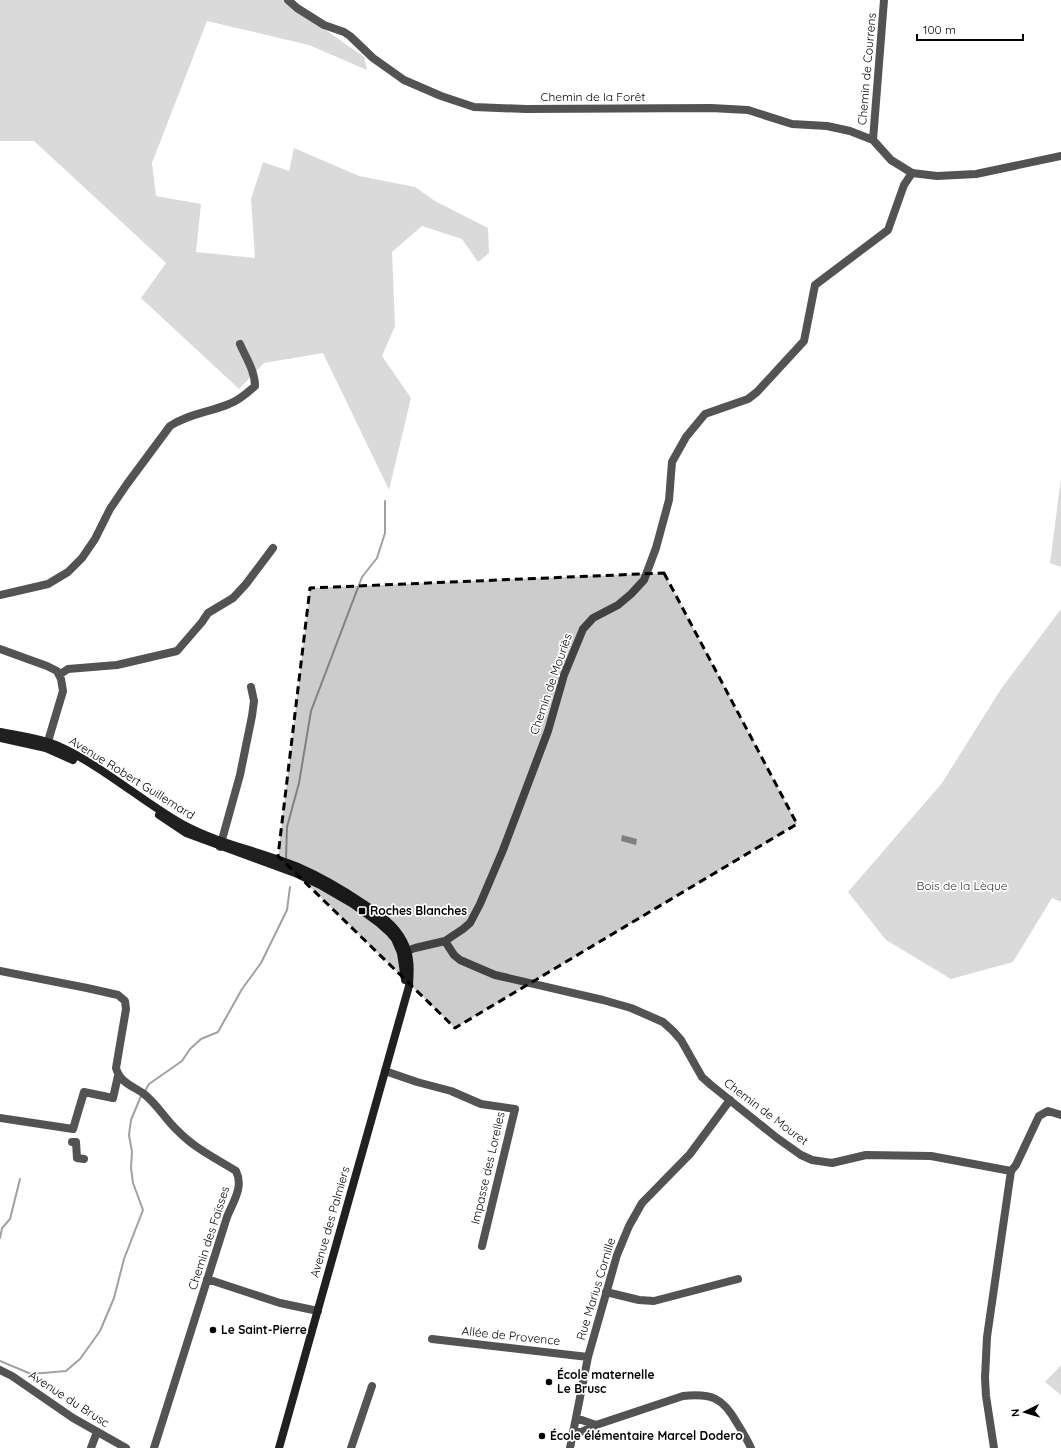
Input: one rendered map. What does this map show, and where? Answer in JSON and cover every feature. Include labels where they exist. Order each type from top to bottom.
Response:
[{"type":"main road","name":"Avenue Robert Guillemard","points":[[0,732],[47,745],[122,790],[180,830],[298,867],[336,887],[377,913],[389,923],[400,935],[404,952]]},
{"type":"main road","name":"Avenue Robert Guillemard","points":[[0,738],[47,745]]},
{"type":"main road","name":"Avenue des Palmiers","points":[[279,1448],[409,986],[409,959],[404,952]]},
{"type":"street","name":"Chemin de la Forêt","points":[[288,0],[297,8],[324,25],[344,32],[350,36],[373,58],[404,80],[441,96],[474,107],[526,109],[711,108],[748,110],[792,124],[827,126],[850,131],[873,140],[891,160],[912,173]]},
{"type":"street","name":"Chemin de Courrens","points":[[873,140],[884,0]]},
{"type":"street","points":[[912,173],[937,176],[976,174],[1061,156]]},
{"type":"street","name":"Chemin de Mouriès","points":[[404,952],[445,941],[470,923],[480,904],[503,850],[548,731],[564,675],[583,628],[593,618],[618,605],[632,594],[644,580],[656,548],[669,500],[672,462],[686,437],[705,414],[748,399],[757,392],[804,341],[815,285],[888,230],[904,185],[912,173]]},
{"type":"street","points":[[0,595],[48,584],[68,572],[82,558],[95,539],[110,509],[126,484],[170,426],[178,420],[229,405],[242,398],[255,386],[255,379],[251,367],[240,344]]},
{"type":"street","points":[[59,675],[68,669],[117,665],[177,651],[202,622],[208,612],[233,598],[246,584],[273,548]]},
{"type":"street","points":[[0,649],[47,666],[57,671],[61,679],[63,691],[47,745]]},
{"type":"street","points":[[221,844],[240,776],[252,716],[254,701],[251,687]]},
{"type":"street","name":"Chemin de Mouret","points":[[445,941],[454,955],[460,960],[495,975],[624,1006],[663,1022],[682,1040],[702,1077],[711,1086],[777,1138],[801,1155],[812,1160],[832,1163],[866,1155],[931,1156],[1011,1171]]},
{"type":"street","points":[[0,971],[83,986],[118,995],[125,1001],[126,1009],[116,1068],[118,1076],[113,1098],[84,1092],[73,1129],[71,1144],[76,1142],[77,1158],[84,1159]]},
{"type":"street","name":"Impasse des Lorelles","points":[[385,1071],[417,1082],[451,1091],[481,1104],[515,1109],[482,1246]]},
{"type":"street","name":"Chemin des Faïsses","points":[[118,1076],[123,1082],[145,1095],[188,1140],[236,1171],[240,1179],[238,1190],[226,1217],[154,1448]]},
{"type":"street","name":"Rue Marius Cornille","points":[[570,1448],[588,1356],[618,1252],[629,1226],[642,1203],[690,1154],[730,1100]]},
{"type":"street","points":[[994,1448],[984,1378],[989,1314],[1011,1171],[1016,1165],[1039,1116],[1048,1111],[1061,1115]]},
{"type":"street","points":[[0,1112],[32,1118],[36,1123]]},
{"type":"street","points":[[0,1118],[73,1129]]},
{"type":"street","points":[[207,1279],[280,1303],[318,1311]]},
{"type":"street","points":[[606,1292],[639,1300],[654,1301],[738,1279]]},
{"type":"street","name":"Allée de Provence","points":[[432,1339],[588,1356]]},
{"type":"street","name":"Avenue du Brusc","points":[[0,1370],[12,1376],[73,1418],[126,1448]]},
{"type":"street","points":[[351,1448],[372,1386]]},
{"type":"street","points":[[573,1432],[582,1432],[596,1425],[683,1396],[696,1395],[716,1398],[722,1402],[730,1411],[751,1448]]},
{"type":"street","points":[[576,1418],[596,1425]]},
{"type":"street","points":[[91,1448],[97,1432]]},
{"type":"highlighted area","points":[[664,573],[797,824],[455,1028],[278,856],[310,588]]},
{"type":"green space","points":[[0,0],[283,0],[364,57],[367,70],[309,45],[207,21],[152,163],[156,196],[201,204],[196,252],[255,258],[251,199],[263,162],[289,171],[294,148],[359,176],[415,187],[435,201],[488,228],[489,253],[478,262],[462,239],[422,226],[392,252],[395,326],[382,356],[411,398],[389,490],[323,353],[264,363],[239,389],[141,298],[166,263],[34,141],[0,141]]},
{"type":"green space","points":[[1061,478],[1061,567],[1050,563]]},
{"type":"green space","name":"Bois de la Lèque","points":[[1061,609],[1061,902],[1052,898],[1013,962],[951,979],[886,940],[848,892],[942,783],[1001,689]]},
{"type":"green space","points":[[1061,1365],[1061,1395],[1045,1382]]},
{"type":"shaded area","points":[[622,835],[637,839],[636,845],[621,841]]},
{"type":"waterway","points":[[286,859],[287,827],[299,783],[311,711],[362,577],[377,558],[385,533],[385,501]]},
{"type":"waterway","points":[[145,1091],[149,1084],[182,1061],[190,1049],[201,1039],[218,1032],[242,989],[261,963],[287,910],[290,887]]},
{"type":"waterway","points":[[0,1361],[31,1374],[66,1371],[80,1359],[100,1331],[114,1298],[124,1259],[143,1210],[133,1183],[131,1168],[132,1152],[129,1135],[131,1120],[141,1096]]},
{"type":"waterway","points":[[0,1238],[2,1228],[10,1219],[20,1179]]},
{"type":"place","name":"Roches Blanches","points":[[362,911]]},
{"type":"place","name":"Le Saint-Pierre","points":[[213,1330]]},
{"type":"place","name":"École maternelle Le Brusc","points":[[549,1382]]},
{"type":"place","name":"École élémentaire Marcel Dodero","points":[[542,1436]]}]
